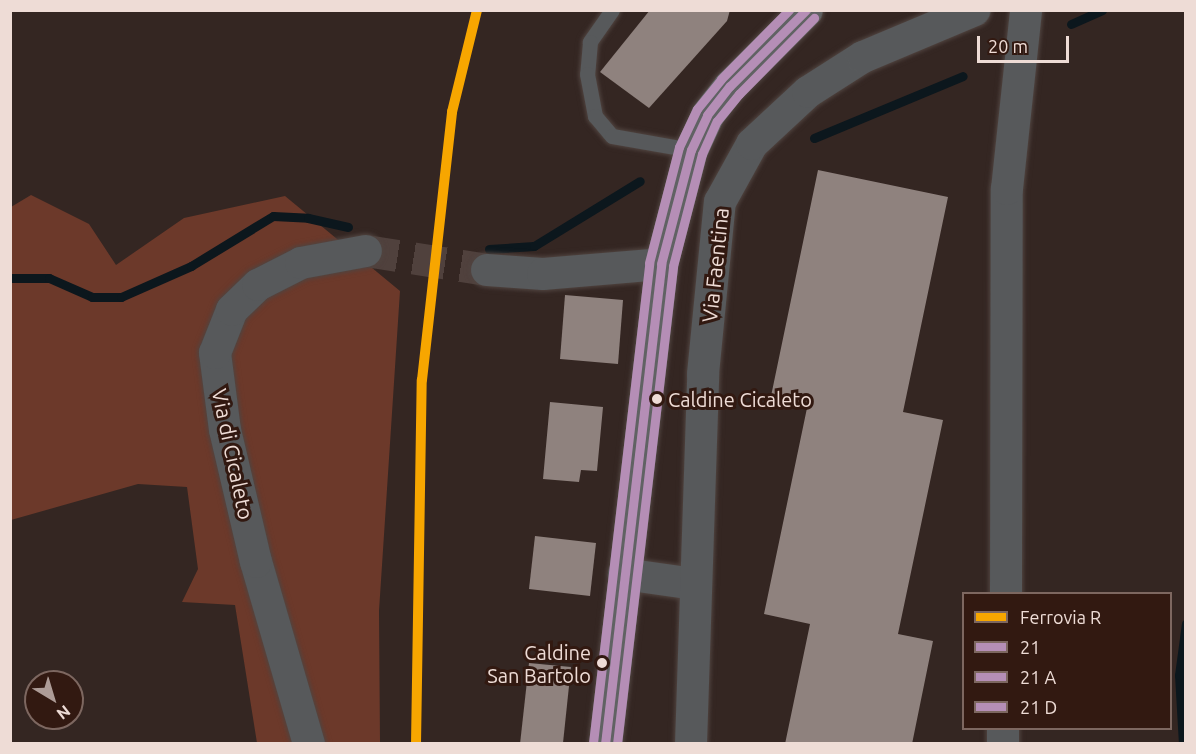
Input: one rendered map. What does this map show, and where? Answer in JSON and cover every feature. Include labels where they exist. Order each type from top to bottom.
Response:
[{"type":"main road","name":"Via Faentina","points":[[604,744],[661,264],[691,150],[707,115],[730,86],[806,10]]},
{"type":"street","name":"Via Faentina","points":[[691,744],[694,584],[703,374],[720,202],[752,144],[808,92],[863,57],[975,10]]},
{"type":"street","points":[[1006,592],[1007,189],[1026,10]]},
{"type":"street","name":"Via di Cicaleto","points":[[309,744],[256,562],[225,430],[215,353],[232,310],[258,285],[301,263],[366,251]]},
{"type":"street","points":[[487,270],[543,274],[661,264]]},
{"type":"street","points":[[624,574],[694,584]]},
{"type":"lane","points":[[612,10],[590,42],[587,74],[595,116],[612,135],[691,150]]},
{"type":"shaded area","points":[[31,195],[89,224],[116,265],[184,218],[285,196],[400,291],[379,611],[380,743],[257,743],[235,605],[182,602],[198,569],[187,487],[138,484],[11,520],[11,207]]},
{"type":"building","points":[[650,10],[730,10],[727,21],[649,108],[600,72]]},
{"type":"building","points":[[818,170],[948,197],[903,412],[943,420],[898,634],[933,641],[912,744],[785,744],[810,624],[764,614],[807,408],[770,401]]},
{"type":"building","points":[[565,295],[623,300],[618,364],[560,359]]},
{"type":"building","points":[[550,402],[603,407],[597,471],[581,470],[579,482],[543,479]]},
{"type":"building","points":[[535,536],[596,543],[590,596],[529,589]]},
{"type":"building","points":[[529,663],[571,667],[563,743],[520,744]]},
{"type":"waterway","points":[[1071,24],[1102,10]]},
{"type":"waterway","points":[[814,138],[963,76]]},
{"type":"waterway","points":[[489,249],[534,246],[640,181]]},
{"type":"waterway","points":[[10,278],[49,278],[92,297],[121,297],[191,266],[273,216],[308,218],[348,227]]},
{"type":"waterway","points":[[1183,744],[1179,675],[1186,623]]},
{"type":"tunnel","points":[[366,251],[487,270]]},
{"type":"rail line","name":"R","points":[[416,744],[422,380],[452,112],[477,10]]},
{"type":"transit line","points":[[593,743],[649,263],[679,147],[697,109],[721,79],[789,10]]},
{"type":"transit line","name":"21","points":[[605,744],[661,264],[691,150],[707,115],[730,86],[806,10]]},
{"type":"transit line","points":[[617,744],[673,266],[702,154],[717,121],[739,94],[814,18]]},
{"type":"place","name":"Caldine Cicaleto","points":[[657,399]]},
{"type":"place","name":"Caldine San Bartolo","points":[[602,663]]}]
